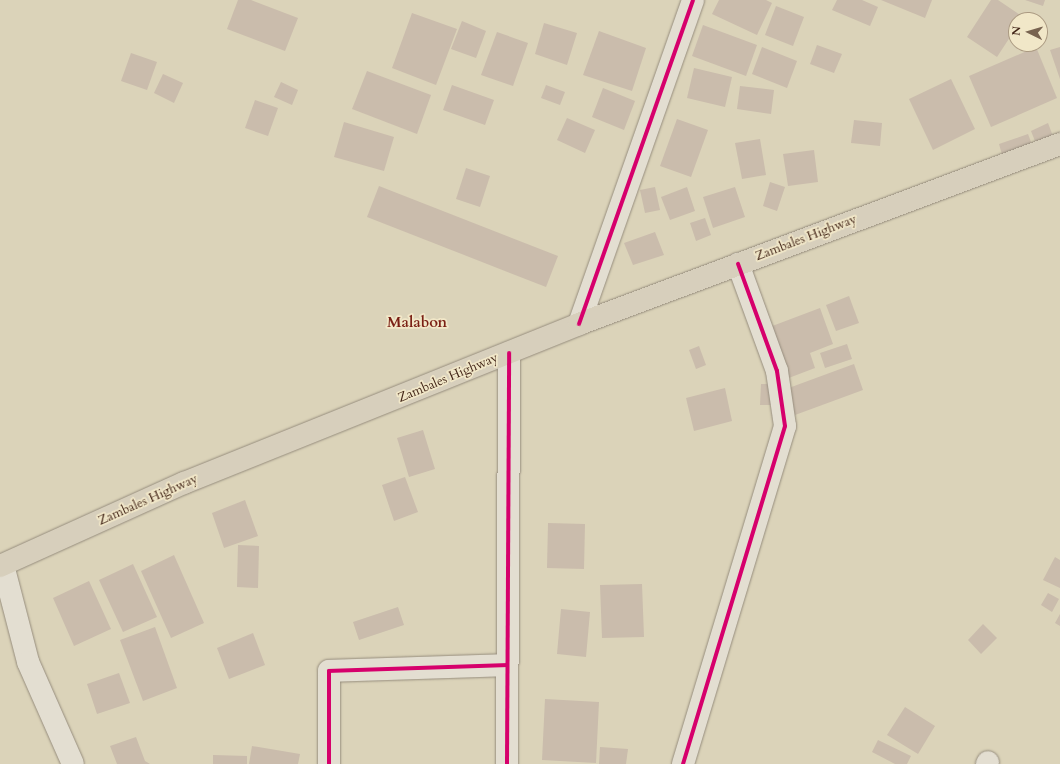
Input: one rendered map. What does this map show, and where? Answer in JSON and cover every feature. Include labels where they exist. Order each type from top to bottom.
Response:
[{"type":"main road","name":"Zambales Highway","points":[[2,566],[184,483],[579,324],[1060,144]]},
{"type":"street","points":[[579,324],[693,0]]},
{"type":"street","points":[[682,764],[784,426],[777,371],[738,264]]},
{"type":"street","points":[[507,764],[509,352]]},
{"type":"street","points":[[2,566],[28,662],[73,764]]},
{"type":"street","points":[[329,764],[329,671],[507,665]]},
{"type":"building","points":[[238,0],[251,0],[298,18],[285,51],[227,29]]},
{"type":"building","points":[[719,0],[766,0],[772,3],[757,35],[712,14]]},
{"type":"building","points":[[837,0],[862,0],[878,7],[870,26],[832,10]]},
{"type":"building","points":[[881,0],[932,0],[925,18]]},
{"type":"building","points":[[991,0],[998,0],[1016,12],[1008,12],[1008,40],[997,57],[967,37]]},
{"type":"building","points":[[1025,0],[1045,0],[1043,6]]},
{"type":"building","points":[[776,6],[804,17],[793,46],[765,35]]},
{"type":"building","points":[[412,13],[457,29],[436,85],[392,68]]},
{"type":"building","points":[[462,21],[486,31],[476,58],[451,49]]},
{"type":"building","points":[[544,23],[577,33],[567,65],[535,54]]},
{"type":"building","points":[[703,25],[757,45],[746,76],[692,56]]},
{"type":"building","points":[[599,31],[646,48],[632,91],[583,75]]},
{"type":"building","points":[[497,32],[528,43],[513,86],[481,75]]},
{"type":"building","points":[[817,45],[842,54],[834,73],[810,64]]},
{"type":"building","points":[[762,47],[797,61],[787,88],[752,74]]},
{"type":"building","points":[[1060,47],[1060,79],[1050,50]]},
{"type":"building","points":[[1024,52],[1038,52],[1057,98],[991,127],[969,76]]},
{"type":"building","points":[[131,53],[157,62],[147,90],[121,81]]},
{"type":"building","points":[[694,68],[732,77],[725,107],[687,98]]},
{"type":"building","points":[[367,71],[431,95],[417,134],[352,109]]},
{"type":"building","points":[[163,74],[183,83],[174,103],[154,93]]},
{"type":"building","points":[[951,79],[975,129],[933,150],[909,99]]},
{"type":"building","points":[[281,82],[298,90],[292,105],[274,97]]},
{"type":"building","points":[[452,85],[494,100],[485,125],[443,110]]},
{"type":"building","points":[[546,85],[565,92],[560,105],[541,98]]},
{"type":"building","points":[[740,86],[774,90],[771,114],[737,109]]},
{"type":"building","points":[[603,88],[635,101],[624,130],[592,117]]},
{"type":"building","points":[[255,100],[278,108],[268,136],[245,128]]},
{"type":"building","points":[[567,118],[595,130],[585,153],[557,140]]},
{"type":"building","points":[[677,119],[708,130],[691,177],[660,166]]},
{"type":"building","points":[[854,120],[882,123],[880,146],[851,143]]},
{"type":"building","points":[[344,122],[394,137],[384,171],[334,157]]},
{"type":"building","points":[[1048,123],[1054,139],[1037,146],[1031,131]]},
{"type":"building","points":[[1028,134],[1033,147],[1003,158],[999,144]]},
{"type":"building","points":[[760,139],[766,175],[742,179],[735,143]]},
{"type":"building","points":[[814,150],[818,182],[788,186],[783,154]]},
{"type":"building","points":[[466,168],[490,176],[480,207],[456,199]]},
{"type":"building","points":[[770,182],[785,187],[777,211],[763,206]]},
{"type":"building","points":[[379,186],[558,256],[546,287],[367,217]]},
{"type":"building","points":[[655,187],[660,210],[645,213],[640,190]]},
{"type":"building","points":[[687,187],[695,211],[670,220],[661,197]]},
{"type":"building","points":[[735,187],[745,217],[713,228],[703,197]]},
{"type":"building","points":[[705,218],[711,235],[696,241],[690,223]]},
{"type":"building","points":[[655,232],[664,255],[633,265],[624,243]]},
{"type":"building","points":[[849,296],[859,323],[836,331],[826,305]]},
{"type":"building","points":[[820,308],[833,344],[810,353],[815,368],[786,379],[767,328]]},
{"type":"building","points":[[847,344],[852,359],[825,368],[820,353]]},
{"type":"building","points":[[699,346],[706,365],[696,369],[689,350]]},
{"type":"building","points":[[854,364],[863,390],[795,415],[786,389]]},
{"type":"building","points":[[761,384],[774,384],[773,405],[760,405]]},
{"type":"building","points":[[725,388],[732,421],[694,431],[686,398]]},
{"type":"building","points":[[423,430],[435,469],[409,477],[397,438]]},
{"type":"building","points":[[405,477],[418,512],[394,521],[382,485]]},
{"type":"building","points":[[245,500],[258,536],[224,548],[212,513]]},
{"type":"building","points":[[548,523],[585,524],[584,569],[547,568]]},
{"type":"building","points":[[238,545],[259,546],[258,588],[237,587]]},
{"type":"building","points":[[174,555],[204,623],[171,638],[141,571]]},
{"type":"building","points":[[1055,557],[1060,560],[1060,588],[1043,580]]},
{"type":"building","points":[[133,564],[157,617],[123,632],[99,580]]},
{"type":"building","points":[[89,581],[111,629],[74,646],[53,598]]},
{"type":"building","points":[[642,584],[644,637],[602,638],[600,585]]},
{"type":"building","points":[[1048,593],[1059,599],[1052,612],[1041,605]]},
{"type":"building","points":[[398,607],[404,625],[359,640],[353,622]]},
{"type":"building","points":[[561,609],[590,612],[586,657],[557,654]]},
{"type":"building","points":[[1060,614],[1060,626],[1055,623]]},
{"type":"building","points":[[983,624],[997,638],[981,654],[968,640]]},
{"type":"building","points":[[155,627],[177,688],[143,701],[120,640]]},
{"type":"building","points":[[253,633],[265,665],[229,679],[217,648]]},
{"type":"building","points":[[119,673],[130,703],[97,714],[87,684]]},
{"type":"building","points":[[545,699],[599,702],[596,763],[542,760]]},
{"type":"building","points":[[905,707],[935,726],[918,754],[887,735]]},
{"type":"building","points":[[136,737],[145,761],[150,764],[117,764],[110,746]]},
{"type":"building","points":[[878,740],[911,756],[907,764],[895,764],[872,752]]},
{"type":"building","points":[[252,746],[300,754],[298,764],[249,764]]},
{"type":"building","points":[[600,747],[628,749],[626,764],[599,764]]},
{"type":"building","points":[[213,755],[247,756],[247,764],[213,764]]},
{"type":"cycle path","points":[[579,324],[693,0]]},
{"type":"cycle path","points":[[683,764],[785,426],[777,371],[738,264]]},
{"type":"cycle path","points":[[507,764],[509,353]]},
{"type":"cycle path","points":[[329,764],[329,671],[507,665]]},
{"type":"district","name":"Malabon","points":[[417,323]]}]
